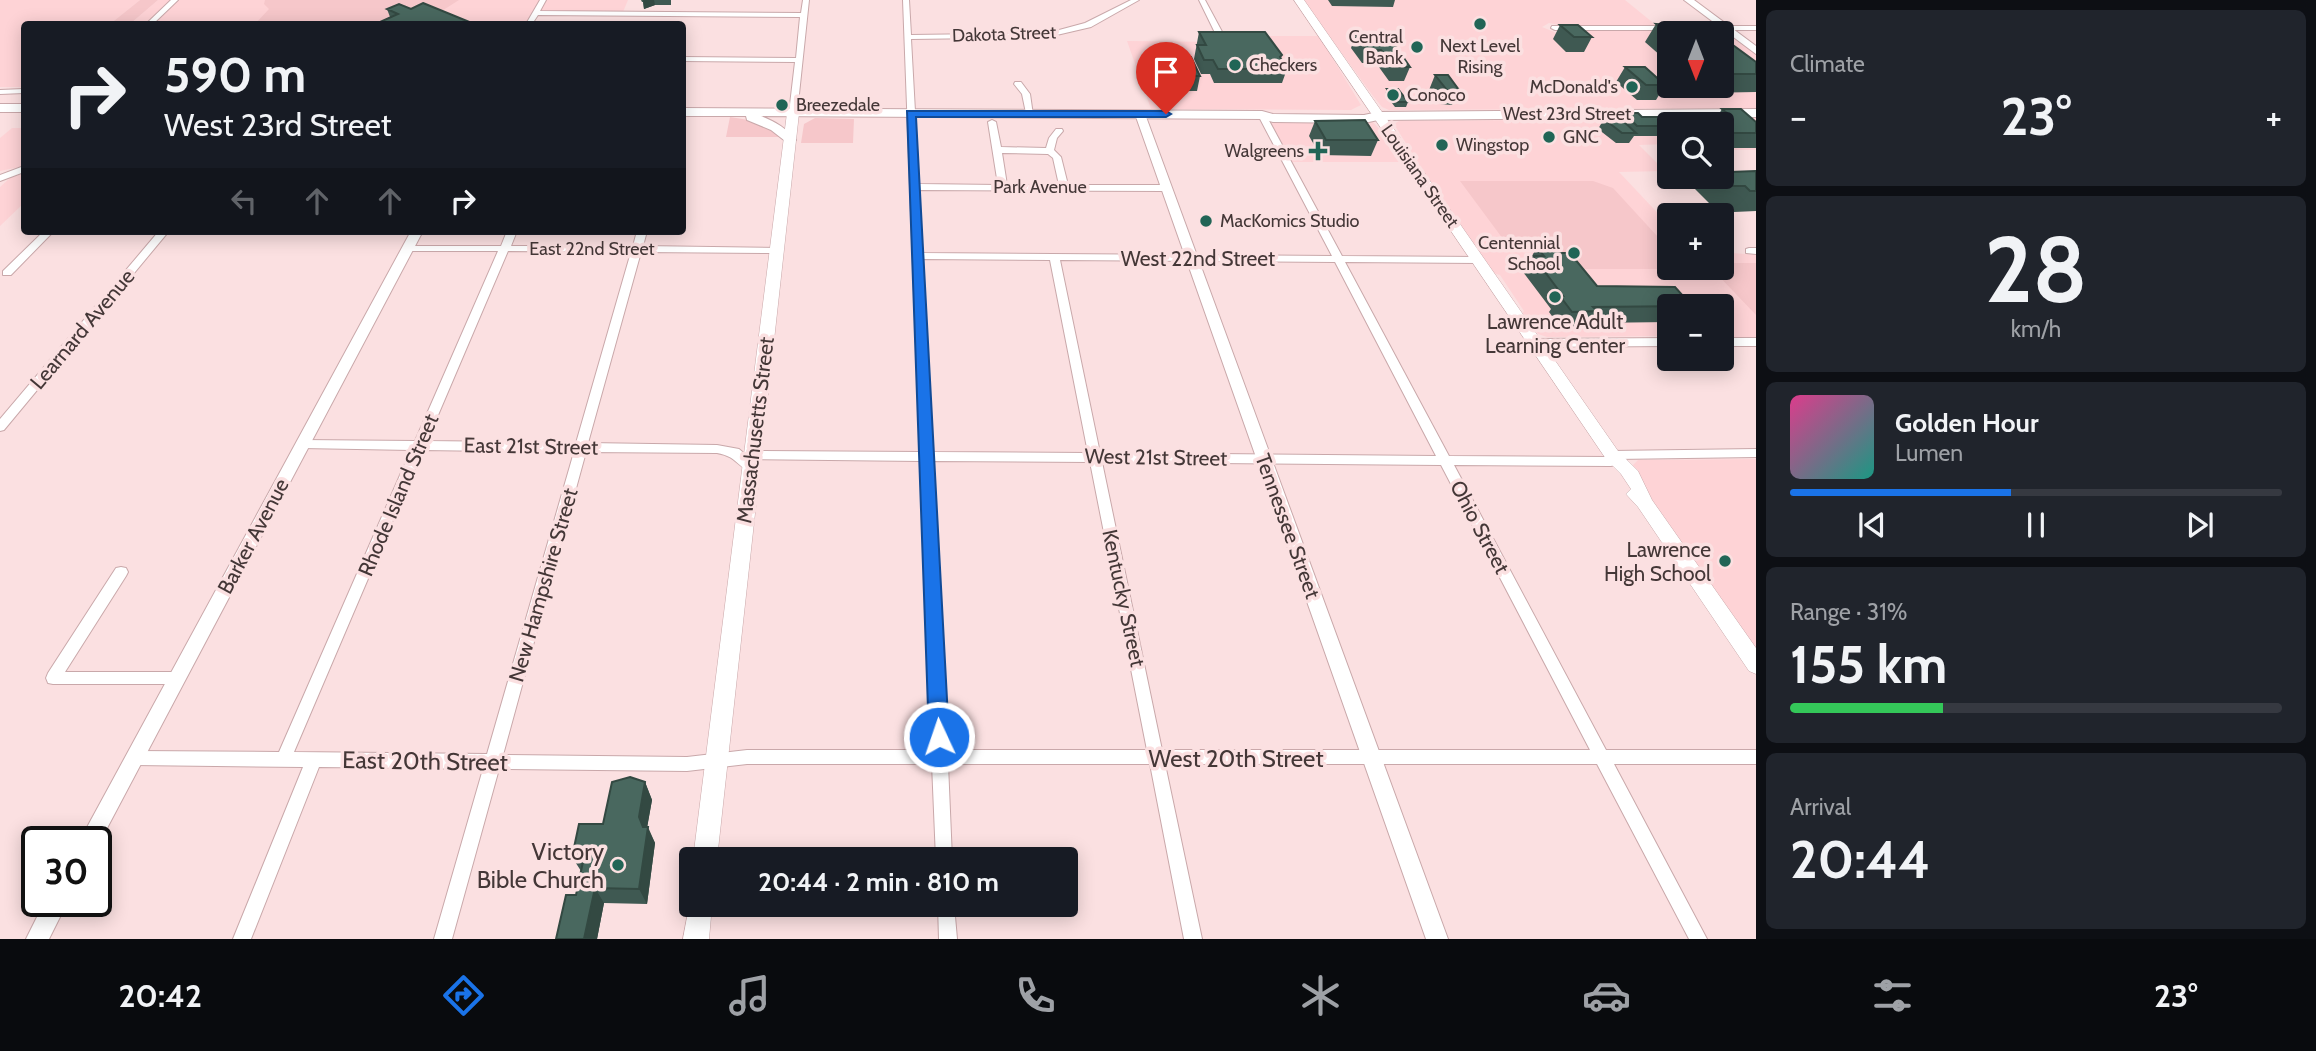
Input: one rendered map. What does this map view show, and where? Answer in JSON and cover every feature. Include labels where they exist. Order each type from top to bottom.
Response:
[{"type":"main road","name":"Louisiana Street","points":[[1299,0],[1535,343],[1631,490],[1644,502],[1756,665]]},
{"type":"main road","points":[[0,108],[21,108]]},
{"type":"main road","points":[[686,112],[727,112],[771,124],[789,140]]},
{"type":"main road","name":"West 23rd Street","points":[[727,112],[1262,115],[1273,118],[1364,119],[1378,116],[1756,113]]},
{"type":"main road","name":"Massachusetts Street","points":[[706,847],[793,113]]},
{"type":"main road","points":[[696,939],[699,917]]},
{"type":"street","points":[[152,21],[175,0]]},
{"type":"street","points":[[531,21],[543,0]]},
{"type":"street","name":"Massachusetts Street","points":[[793,113],[806,0]]},
{"type":"street","points":[[906,0],[944,847]]},
{"type":"street","name":"Dakota Street","points":[[907,37],[1048,35],[1079,29],[1136,0]]},
{"type":"street","points":[[1202,0],[1223,41]]},
{"type":"street","points":[[1688,0],[1717,21]]},
{"type":"street","points":[[536,13],[804,15]]},
{"type":"street","points":[[1555,28],[1657,27]]},
{"type":"street","points":[[1734,27],[1756,27]]},
{"type":"street","points":[[1734,34],[1756,51]]},
{"type":"street","points":[[686,59],[799,60]]},
{"type":"street","points":[[1018,84],[1026,94],[1030,113]]},
{"type":"street","points":[[0,92],[21,91]]},
{"type":"street","name":"Tennessee Street","points":[[1140,114],[1437,939]]},
{"type":"street","name":"Ohio Street","points":[[1262,115],[1698,939]]},
{"type":"street","points":[[992,122],[1003,187]]},
{"type":"street","points":[[1051,151],[1053,138],[1059,131]]},
{"type":"street","points":[[996,150],[1051,151],[1057,157],[1064,187]]},
{"type":"street","points":[[0,178],[21,170]]},
{"type":"street","name":"Park Avenue","points":[[915,187],[1166,188]]},
{"type":"street","points":[[7,273],[45,235]]},
{"type":"street","name":"Learnard Avenue","points":[[0,427],[161,235]]},
{"type":"street","name":"Barker Avenue","points":[[98,826],[415,235]]},
{"type":"street","name":"Rhode Island Street","points":[[284,760],[510,235]]},
{"type":"street","name":"New Hampshire Street","points":[[443,939],[641,235]]},
{"type":"street","name":"East 22nd Street","points":[[408,248],[777,250]]},
{"type":"street","name":"West 22nd Street","points":[[917,256],[1478,260]]},
{"type":"street","name":"Kentucky Street","points":[[1054,257],[1193,939]]},
{"type":"street","points":[[1535,343],[1657,342]]},
{"type":"street","points":[[1734,342],[1756,342]]},
{"type":"street","name":"East 21st Street","points":[[302,444],[753,450]]},
{"type":"street","points":[[753,450],[768,448],[785,454]]},
{"type":"street","name":"East 21st Street","points":[[718,449],[735,452],[753,450]]},
{"type":"street","name":"West 21st Street","points":[[753,450],[785,454],[1445,460],[1756,453]]},
{"type":"street","points":[[121,572],[53,678],[177,678]]},
{"type":"street","name":"West 20th Street","points":[[716,761],[747,757],[1756,757]]},
{"type":"street","name":"East 20th Street","points":[[134,758],[687,764],[716,761]]},
{"type":"street","points":[[242,939],[314,760]]},
{"type":"street","points":[[37,939],[49,917]]},
{"type":"street","points":[[947,917],[948,939]]},
{"type":"shaded area","points":[[0,0],[140,0],[114,21],[21,21],[21,87],[0,87]]},
{"type":"shaded area","points":[[140,0],[158,0],[134,21],[114,21]]},
{"type":"shaded area","points":[[158,0],[628,0],[623,12],[533,11],[527,21],[134,21]]},
{"type":"shaded area","points":[[265,0],[459,0],[437,14],[396,21],[258,21],[269,9],[264,4]]},
{"type":"shaded area","points":[[1303,0],[1625,0],[1657,26],[1570,27],[1549,23],[1542,27],[1559,34],[1577,30],[1657,31],[1657,98],[1734,98],[1734,38],[1756,54],[1756,108],[1389,110],[1382,107]]},
{"type":"shaded area","points":[[1233,36],[1319,36],[1361,105],[1351,110],[1151,109],[1127,41],[1227,42]]},
{"type":"shaded area","points":[[730,117],[761,122],[781,137],[726,137]]},
{"type":"shaded area","points":[[815,118],[854,119],[853,143],[801,143],[804,124]]},
{"type":"shaded area","name":"Centennial School","points":[[1734,118],[1756,118],[1756,150],[1734,150]]},
{"type":"shaded area","name":"Centennial School","points":[[1657,119],[1657,144],[1639,145],[1657,163],[1657,171],[1619,172],[1657,212],[1657,280],[1734,280],[1734,253],[1756,255],[1756,338],[1734,338],[1734,294],[1657,294],[1657,336],[1547,337],[1538,334],[1522,314],[1524,311],[1500,275],[1493,273],[1429,181],[1394,124],[1399,121]]},
{"type":"shaded area","points":[[1274,121],[1373,122],[1384,134],[1386,143],[1397,159],[1404,162],[1292,162],[1272,124]]},
{"type":"shaded area","points":[[12,128],[21,128],[21,167],[0,171],[0,138]]},
{"type":"shaded area","points":[[21,175],[21,206],[0,226],[0,187],[11,177]]},
{"type":"shaded area","points":[[1460,181],[1593,181],[1613,188],[1657,236],[1657,269],[1577,269],[1503,239]]},
{"type":"shaded area","points":[[1734,263],[1756,263],[1756,315],[1722,280],[1734,280]]},
{"type":"shaded area","name":"Lawrence High School","points":[[1756,459],[1756,651],[1631,467],[1638,460]]},
{"type":"building","points":[[423,3],[467,21],[382,21],[398,14],[387,9],[399,4],[411,9]]},
{"type":"building","points":[[1560,25],[1578,25],[1592,37],[1574,37]]},
{"type":"building","points":[[1199,32],[1265,32],[1282,55],[1280,57],[1287,69],[1218,69],[1213,60],[1204,60],[1197,45],[1206,45]]},
{"type":"building","points":[[1356,35],[1388,35],[1410,67],[1394,67],[1381,50],[1367,50]]},
{"type":"building","points":[[1734,46],[1756,62],[1756,74],[1734,74]]},
{"type":"building","points":[[1167,57],[1191,57],[1200,76],[1175,76]]},
{"type":"building","points":[[1625,67],[1645,67],[1657,78],[1657,85],[1646,85]]},
{"type":"building","points":[[1435,75],[1448,75],[1459,90],[1447,90]]},
{"type":"building","points":[[1387,89],[1398,89],[1408,102],[1397,102]]},
{"type":"building","points":[[1722,109],[1741,109],[1756,122],[1756,133],[1734,133],[1734,112]]},
{"type":"building","points":[[1624,113],[1657,117],[1657,126],[1637,126]]},
{"type":"building","points":[[1604,119],[1621,119],[1636,133],[1622,133]]},
{"type":"building","points":[[1365,120],[1378,140],[1326,140],[1315,121]]},
{"type":"building","points":[[1756,171],[1756,191],[1750,191],[1745,186],[1734,186],[1734,172]]},
{"type":"building","points":[[1537,247],[1555,247],[1560,253],[1570,253],[1597,286],[1675,287],[1681,294],[1657,294],[1657,306],[1593,307],[1597,311],[1572,312],[1533,256],[1544,256]]},
{"type":"building","points":[[630,777],[645,782],[639,817],[643,827],[648,827],[639,889],[595,888],[584,939],[556,939],[566,895],[576,895],[584,857],[572,857],[579,824],[603,824],[612,782]]},
{"type":"place","name":"Next Level Rising","points":[[1480,24]]},
{"type":"place","name":"Central Bank","points":[[1417,47]]},
{"type":"place","name":"Checkers","points":[[1235,65]]},
{"type":"place","name":"McDonald's","points":[[1632,87]]},
{"type":"place","name":"Conoco","points":[[1393,95]]},
{"type":"place","name":"Breezedale","points":[[782,105]]},
{"type":"place","name":"GNC","points":[[1549,137]]},
{"type":"place","name":"Wingstop","points":[[1442,145]]},
{"type":"place","name":"Walgreens","points":[[1318,151]]},
{"type":"place","name":"MacKomics Studio","points":[[1206,221]]},
{"type":"place","name":"Centennial School","points":[[1574,253]]},
{"type":"place","name":"Lawrence Adult Learning Center","points":[[1555,297]]},
{"type":"place","name":"Lawrence High School","points":[[1725,561]]},
{"type":"place","name":"Victory Bible Church","points":[[618,865]]},
{"type":"route","points":[[939,737],[911,114],[1166,114]]}]
